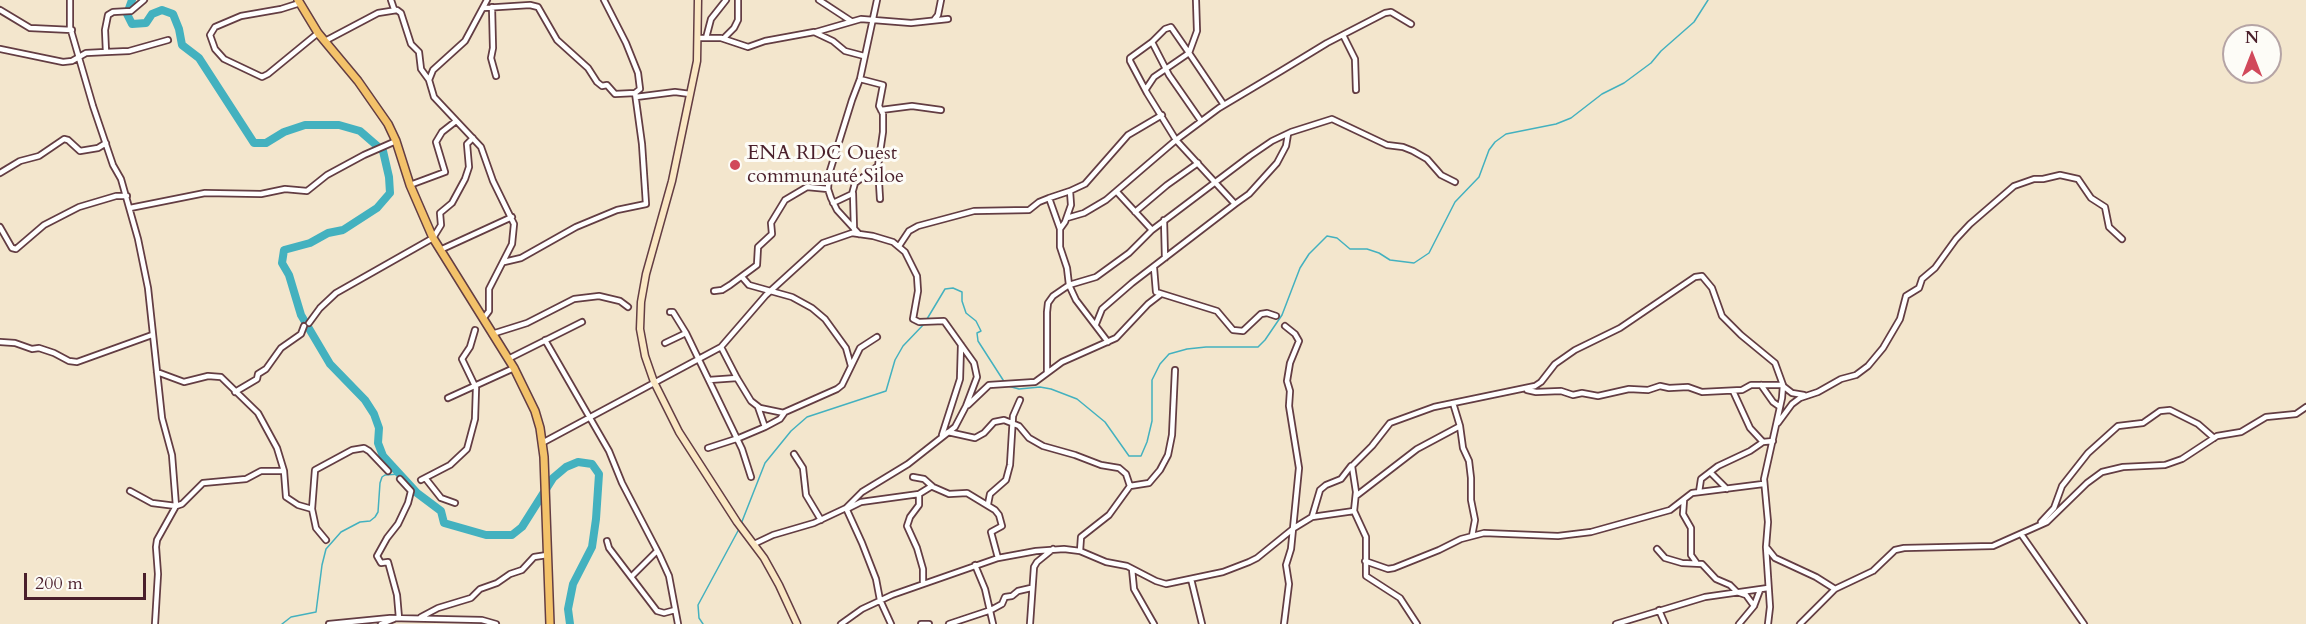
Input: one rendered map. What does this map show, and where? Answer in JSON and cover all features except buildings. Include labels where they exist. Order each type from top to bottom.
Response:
[{"type":"highway","points":[[299,1],[318,33],[373,102],[396,141],[410,185],[433,238],[514,368],[535,411],[542,443],[546,483],[550,624]]},
{"type":"main road","points":[[698,0],[697,61],[672,181],[646,274],[641,302],[640,329],[645,356],[654,382],[679,432],[779,585],[797,624]]},
{"type":"street","points":[[70,0],[70,24],[93,106],[113,165],[121,178],[148,282],[163,423],[172,455],[176,506],[157,540],[159,574],[154,624]]},
{"type":"street","points":[[106,52],[106,19],[113,12],[128,11],[144,0]]},
{"type":"street","points":[[391,0],[394,9],[401,13],[411,44],[419,52],[420,67],[429,80],[434,97],[481,147],[493,181],[512,217],[513,237],[504,262],[489,289],[489,311],[483,319]]},
{"type":"street","points":[[429,80],[433,70],[465,41],[487,0]]},
{"type":"street","points":[[504,262],[521,258],[576,227],[617,210],[646,204],[635,95],[640,89],[638,73],[604,0]]},
{"type":"street","points":[[706,38],[711,19],[726,0]]},
{"type":"street","points":[[724,38],[738,20],[738,0]]},
{"type":"street","points":[[819,0],[851,21]]},
{"type":"street","points":[[859,234],[833,203],[828,189],[830,170],[837,145],[861,79],[877,0]]},
{"type":"street","points":[[934,20],[938,15],[941,0]]},
{"type":"street","points":[[1146,89],[1154,77],[1189,53],[1197,31],[1196,0]]},
{"type":"street","points":[[299,1],[281,9],[241,16],[215,27],[210,35],[215,49],[224,59],[262,76],[268,74],[318,33]]},
{"type":"street","points":[[483,8],[530,5],[538,7],[557,40],[588,68],[597,82],[602,86],[607,85],[615,94],[675,92],[690,94]]},
{"type":"street","points":[[492,7],[493,48],[491,58],[496,76]]},
{"type":"street","points":[[324,41],[360,21],[394,9]]},
{"type":"street","points":[[0,10],[30,28],[72,30]]},
{"type":"street","points":[[1066,218],[1084,213],[1117,192],[1176,140],[1224,105],[1343,35],[1388,12],[1411,24]]},
{"type":"street","points":[[698,38],[724,38],[748,47],[861,19],[914,23],[948,19]]},
{"type":"street","points":[[1224,105],[1171,27],[1165,29],[1130,60],[1176,140],[1234,204]]},
{"type":"street","points":[[814,32],[833,41],[845,51],[864,56]]},
{"type":"street","points":[[1343,35],[1355,59],[1356,90]]},
{"type":"street","points":[[0,49],[68,62],[92,52],[129,51],[168,39]]},
{"type":"street","points":[[1152,42],[1170,77],[1201,121]]},
{"type":"street","points":[[861,79],[883,85],[879,106],[883,132],[878,166],[880,199]]},
{"type":"street","points":[[881,110],[912,106],[941,110]]},
{"type":"street","points":[[898,246],[909,231],[924,224],[974,211],[1029,210],[1039,202],[1082,186],[1128,135],[1162,115]]},
{"type":"street","points":[[1047,372],[1048,303],[1053,296],[1069,285],[1094,278],[1129,253],[1164,220],[1272,141],[1332,119],[1387,145],[1413,151],[1427,159],[1441,175],[1455,182]]},
{"type":"street","points":[[410,185],[445,172],[436,142],[442,132],[456,121]]},
{"type":"street","points":[[1096,324],[1102,309],[1132,283],[1249,194],[1277,163],[1286,146],[1288,134]]},
{"type":"street","points":[[235,392],[257,379],[258,374],[266,369],[281,348],[301,334],[319,309],[335,294],[433,238],[441,224],[440,213],[452,203],[465,179],[469,167],[467,144],[473,138]]},
{"type":"street","points":[[0,173],[20,161],[39,156],[64,139],[80,151],[93,149],[106,143]]},
{"type":"street","points":[[130,208],[205,194],[261,194],[285,189],[307,191],[327,175],[396,141]]},
{"type":"street","points":[[1135,212],[1198,163]]},
{"type":"street","points":[[854,229],[855,183],[878,166]]},
{"type":"street","points":[[1776,425],[1792,404],[1841,379],[1856,375],[1868,366],[1883,348],[1900,318],[1906,296],[1919,288],[1922,279],[1935,268],[1956,239],[1979,215],[2001,200],[2014,186],[2060,175],[2078,178],[2083,183],[2086,192],[2105,207],[2109,227],[2122,239]]},
{"type":"street","points":[[714,291],[722,290],[758,263],[758,247],[772,234],[771,223],[785,200],[807,187],[828,189]]},
{"type":"street","points":[[1060,229],[1071,205],[1070,191]]},
{"type":"street","points":[[1117,192],[1152,230]]},
{"type":"street","points":[[833,203],[853,193]]},
{"type":"street","points":[[0,226],[12,249],[16,249],[44,225],[79,207],[116,195],[126,196]]},
{"type":"street","points":[[1049,198],[1060,229],[1060,247],[1067,268],[1069,285],[1076,300],[1108,342]]},
{"type":"street","points":[[440,250],[512,217]]},
{"type":"street","points":[[1164,220],[1165,258]]},
{"type":"street","points":[[542,443],[721,347],[771,291],[824,243],[846,234],[881,238],[898,246],[908,257],[917,276],[918,291],[913,319],[919,322],[944,321],[974,363],[977,373],[966,406],[955,427],[908,464],[859,494],[847,508]]},
{"type":"street","points":[[1154,267],[1155,290],[1161,294],[1217,311],[1223,315],[1230,327],[1238,332],[1243,331],[1260,314],[1267,313],[1276,316]]},
{"type":"street","points":[[1312,517],[1320,490],[1341,479],[1390,423],[1425,410],[1525,390],[1539,384],[1552,366],[1575,350],[1620,328],[1695,277],[1702,276],[1712,288],[1722,316],[1740,335],[1775,363],[1783,386],[1763,484],[1768,522],[1766,547],[1770,614],[1768,624]]},
{"type":"street","points":[[742,277],[749,285],[795,298],[812,308],[823,318],[846,348],[850,366]]},
{"type":"street","points":[[966,406],[992,383],[1035,382],[1062,362],[1108,342],[1120,335],[1148,304],[1161,294]]},
{"type":"street","points":[[492,334],[527,323],[574,299],[599,296],[620,301],[628,306]]},
{"type":"street","points":[[670,312],[673,312],[699,358],[752,477]]},
{"type":"street","points":[[508,359],[582,322]]},
{"type":"street","points":[[1284,624],[1289,584],[1286,565],[1292,549],[1299,464],[1287,381],[1290,363],[1299,341],[1295,334],[1285,326]]},
{"type":"street","points":[[455,503],[441,498],[423,479],[450,465],[466,452],[476,416],[475,384],[462,359],[470,347],[475,330]]},
{"type":"street","points":[[665,343],[686,333]]},
{"type":"street","points":[[0,342],[15,343],[32,349],[39,348],[69,361],[77,362],[152,335]]},
{"type":"street","points":[[708,448],[765,427],[778,420],[784,413],[837,389],[842,385],[860,348],[877,338]]},
{"type":"street","points":[[545,340],[609,451],[622,483],[669,576],[678,624]]},
{"type":"street","points":[[944,434],[960,379],[961,344]]},
{"type":"street","points":[[721,347],[736,378],[758,407],[765,427]]},
{"type":"street","points":[[448,398],[514,368]]},
{"type":"street","points":[[1130,486],[1145,485],[1154,478],[1168,454],[1172,435],[1175,370]]},
{"type":"street","points":[[157,372],[184,382],[219,376],[258,412],[277,448],[284,471],[286,497],[298,505],[312,509]]},
{"type":"street","points":[[709,380],[736,378]]},
{"type":"street","points":[[1525,390],[1561,391],[1574,395],[1582,393],[1593,396],[1629,389],[1648,390],[1660,386],[1688,387],[1701,392],[1742,390],[1751,385],[1761,384],[1783,386],[1792,393],[1807,396]]},
{"type":"street","points":[[1761,384],[1773,402],[1780,407]]},
{"type":"street","points":[[1733,390],[1750,428],[1762,442]]},
{"type":"street","points":[[988,504],[990,494],[1006,480],[1011,460],[1012,416],[1020,400]]},
{"type":"street","points":[[1453,403],[1460,426],[1463,448],[1469,461],[1471,500],[1475,520],[1472,536]]},
{"type":"street","points":[[758,407],[784,413]]},
{"type":"street","points":[[1800,624],[1835,589],[1868,574],[1891,552],[1902,548],[1990,546],[2036,528],[2056,515],[2087,483],[2102,472],[2123,467],[2165,465],[2182,459],[2214,438],[2241,432],[2266,417],[2296,414],[2306,407]]},
{"type":"street","points":[[2036,528],[2051,513],[2062,486],[2088,453],[2118,426],[2143,423],[2160,411],[2170,410],[2198,424],[2214,438]]},
{"type":"street","points":[[944,434],[975,438],[998,420],[1012,423],[1022,429],[1029,438],[1043,446],[1104,466],[1119,468],[1126,474],[1130,486]]},
{"type":"street","points":[[1356,496],[1417,449],[1460,426]]},
{"type":"street","points":[[1699,492],[1701,479],[1718,466],[1752,450],[1762,442],[1773,441]]},
{"type":"street","points":[[326,540],[316,528],[312,509],[315,470],[352,450],[364,448],[388,471]]},
{"type":"street","points":[[794,454],[803,468],[806,495],[821,520]]},
{"type":"street","points":[[1352,466],[1356,496],[1354,511],[1366,537],[1366,576],[1400,598],[1417,624]]},
{"type":"street","points":[[130,491],[152,503],[176,506],[182,504],[204,483],[246,479],[261,471],[284,471]]},
{"type":"street","points":[[1710,472],[1728,489]]},
{"type":"street","points":[[913,477],[924,479],[932,486],[950,494],[967,493],[988,504],[999,513],[1002,526],[991,532],[998,558]]},
{"type":"street","points":[[398,618],[388,562],[381,562],[377,556],[398,524],[408,503],[411,491],[400,479]]},
{"type":"street","points":[[1365,561],[1388,569],[1394,568],[1461,539],[1484,533],[1558,536],[1591,532],[1670,510],[1692,493],[1763,484]]},
{"type":"street","points":[[753,544],[773,535],[821,520],[861,502],[919,494],[932,486]]},
{"type":"street","points":[[1080,551],[1081,537],[1115,509],[1130,486]]},
{"type":"street","points":[[919,494],[919,505],[911,515],[907,526],[918,550],[923,569],[923,583]]},
{"type":"street","points":[[1684,497],[1683,511],[1690,525],[1691,555],[1696,562]]},
{"type":"street","points":[[847,508],[876,579],[880,600],[891,624]]},
{"type":"street","points":[[841,624],[861,609],[923,583],[998,558],[1053,549],[1080,551],[1132,568],[1164,584],[1191,579],[1222,572],[1253,560],[1312,517],[1354,511]]},
{"type":"street","points":[[2021,534],[2084,624]]},
{"type":"street","points":[[607,541],[609,548],[657,611],[663,613],[675,610]]},
{"type":"street","points":[[1766,547],[1775,558],[1816,577],[1835,589]]},
{"type":"street","points":[[1030,624],[1032,573],[1037,562],[1053,549]]},
{"type":"street","points":[[1657,549],[1665,558],[1682,563],[1696,562],[1704,565],[1716,579],[1746,595],[1754,606]]},
{"type":"street","points":[[631,577],[657,551]]},
{"type":"street","points":[[419,619],[433,610],[471,598],[480,589],[522,570],[534,557],[547,555]]},
{"type":"street","points":[[975,565],[991,610],[993,624]]},
{"type":"street","points":[[1132,568],[1134,589],[1154,624]]},
{"type":"street","points":[[1191,579],[1203,624]]},
{"type":"street","points":[[949,624],[991,610],[1002,604],[1005,597],[1031,588]]},
{"type":"street","points":[[1616,624],[1705,597],[1768,588]]},
{"type":"street","points":[[1739,624],[1754,606],[1760,590]]},
{"type":"street","points":[[1659,610],[1665,624]]},
{"type":"street","points":[[381,624],[398,618]]},
{"type":"street","points":[[329,624],[398,618],[410,621],[419,619],[482,620],[496,624]]},
{"type":"street","points":[[921,624],[930,624]]},
{"type":"waterway","points":[[132,0],[127,14],[132,24],[146,23],[152,14],[162,10],[173,14],[182,45],[199,58],[254,143],[266,143],[284,132],[305,125],[339,125],[360,131],[383,151],[390,193],[377,208],[343,230],[328,233],[310,243],[284,250],[282,263],[289,275],[301,315],[330,364],[365,400],[374,414],[379,428],[378,443],[383,456],[417,493],[441,511],[444,523],[486,535],[512,535],[522,527],[553,478],[566,467],[578,462],[592,464],[599,474],[596,519],[592,547],[573,584],[568,609],[570,624]]},
{"type":"waterway","points":[[1008,386],[1019,389],[1040,387],[1051,389],[1077,399],[1105,422],[1129,456],[1141,456],[1152,421],[1152,380],[1160,364],[1169,354],[1206,347],[1258,347],[1282,315],[1300,268],[1309,254],[1327,236],[1337,238],[1350,249],[1367,249],[1390,260],[1414,263],[1429,253],[1455,202],[1479,177],[1489,150],[1495,142],[1506,134],[1556,124],[1571,118],[1602,94],[1624,83],[1651,63],[1694,22],[1708,0]]},
{"type":"waterway","points":[[927,319],[945,289],[953,288],[962,292],[966,313],[976,321],[981,331],[977,333],[978,341],[1005,383]]},
{"type":"waterway","points":[[741,524],[765,463],[791,431],[807,417],[886,391],[895,360],[903,346],[925,323]]},
{"type":"waterway","points":[[282,624],[291,617],[316,612],[326,549],[341,532],[375,517],[378,512],[382,477],[400,474]]},
{"type":"waterway","points":[[703,624],[699,618],[698,605],[739,529]]},
{"type":"place","name":"ENA RDC Ouest communauté Siloe","points":[[735,165]]}]
